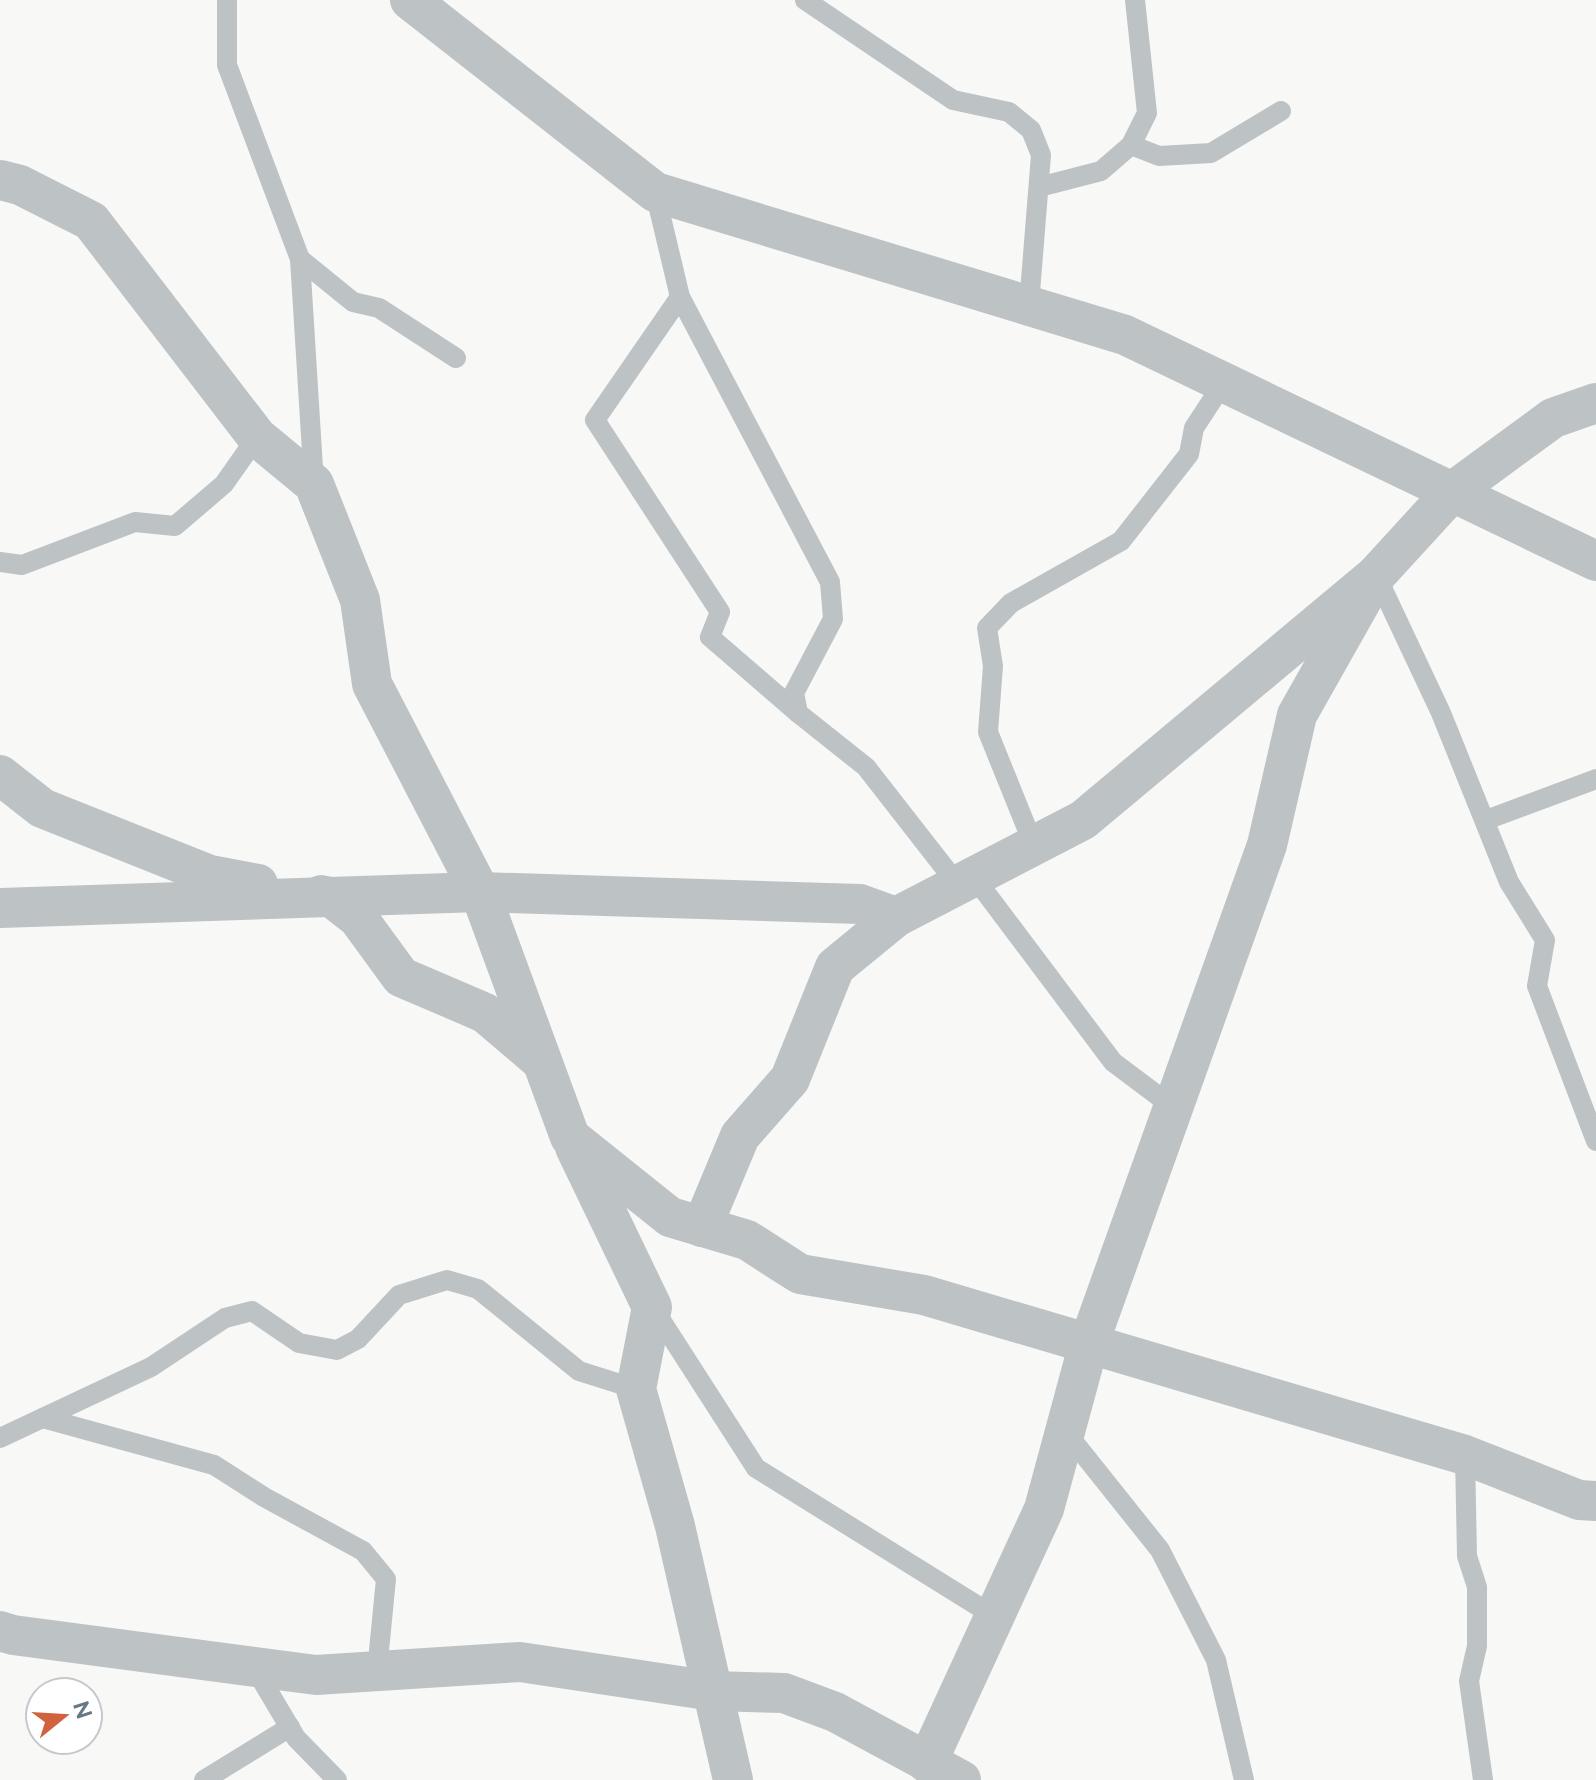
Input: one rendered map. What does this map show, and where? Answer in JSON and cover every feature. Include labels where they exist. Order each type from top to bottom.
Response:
[{"type":"street","points":[[410,0],[655,192],[1125,335],[1596,561]]},
{"type":"street","points":[[0,180],[20,185],[91,221],[257,437],[314,484],[360,600],[372,684],[480,892],[570,1137],[652,1307],[636,1389],[675,1526],[733,1780]]},
{"type":"street","points":[[702,1227],[740,1136],[790,1079],[835,967],[896,917],[1083,820],[1376,575],[1452,492],[1553,418],[1596,403]]},
{"type":"street","points":[[4,1642],[316,1675],[520,1662],[713,1691],[784,1693],[835,1712],[944,1772],[994,1616],[1044,1509],[1089,1343],[1267,845],[1297,715],[1376,575]]},
{"type":"street","points":[[0,775],[42,808],[210,875],[331,897],[358,918],[401,977],[485,1013],[542,1062]]},
{"type":"street","points":[[0,908],[480,892],[860,904],[896,917]]},
{"type":"street","points":[[570,1137],[670,1217],[747,1240],[800,1274],[924,1295],[1465,1455],[1579,1500],[1596,1501]]},
{"type":"lane","points":[[227,0],[227,65],[300,259],[314,484]]},
{"type":"lane","points":[[805,0],[953,100],[1009,112],[1031,130],[1041,155],[1029,305]]},
{"type":"lane","points":[[1039,187],[1101,171],[1131,145],[1147,113],[1135,0]]},
{"type":"lane","points":[[1131,145],[1159,156],[1211,153],[1281,111]]},
{"type":"lane","points":[[655,192],[680,297],[830,582],[833,619],[794,693],[798,713]]},
{"type":"lane","points":[[300,259],[353,302],[379,308],[456,358]]},
{"type":"lane","points":[[680,297],[595,420],[720,612],[710,637],[866,767],[966,881],[1113,1062],[1173,1107]]},
{"type":"lane","points":[[1034,846],[988,732],[993,666],[987,628],[1011,603],[1121,541],[1189,454],[1194,428],[1224,382]]},
{"type":"lane","points":[[0,562],[22,565],[135,522],[175,526],[224,484],[257,437]]},
{"type":"lane","points":[[1376,575],[1441,713],[1509,882],[1545,940],[1537,986],[1596,1141]]},
{"type":"lane","points":[[1486,820],[1596,779]]},
{"type":"lane","points":[[0,1438],[151,1367],[225,1318],[252,1311],[299,1343],[337,1350],[358,1339],[399,1295],[447,1280],[478,1289],[579,1371],[636,1389]]},
{"type":"lane","points":[[652,1307],[756,1468],[994,1616]]},
{"type":"lane","points":[[43,1418],[214,1465],[264,1497],[363,1551],[386,1579],[377,1671]]},
{"type":"lane","points":[[1065,1431],[1160,1550],[1216,1660],[1244,1780]]},
{"type":"lane","points":[[1465,1455],[1467,1556],[1477,1587],[1477,1646],[1469,1681],[1483,1780]]},
{"type":"lane","points":[[254,1667],[296,1738],[337,1780]]},
{"type":"lane","points":[[204,1780],[290,1727]]}]
